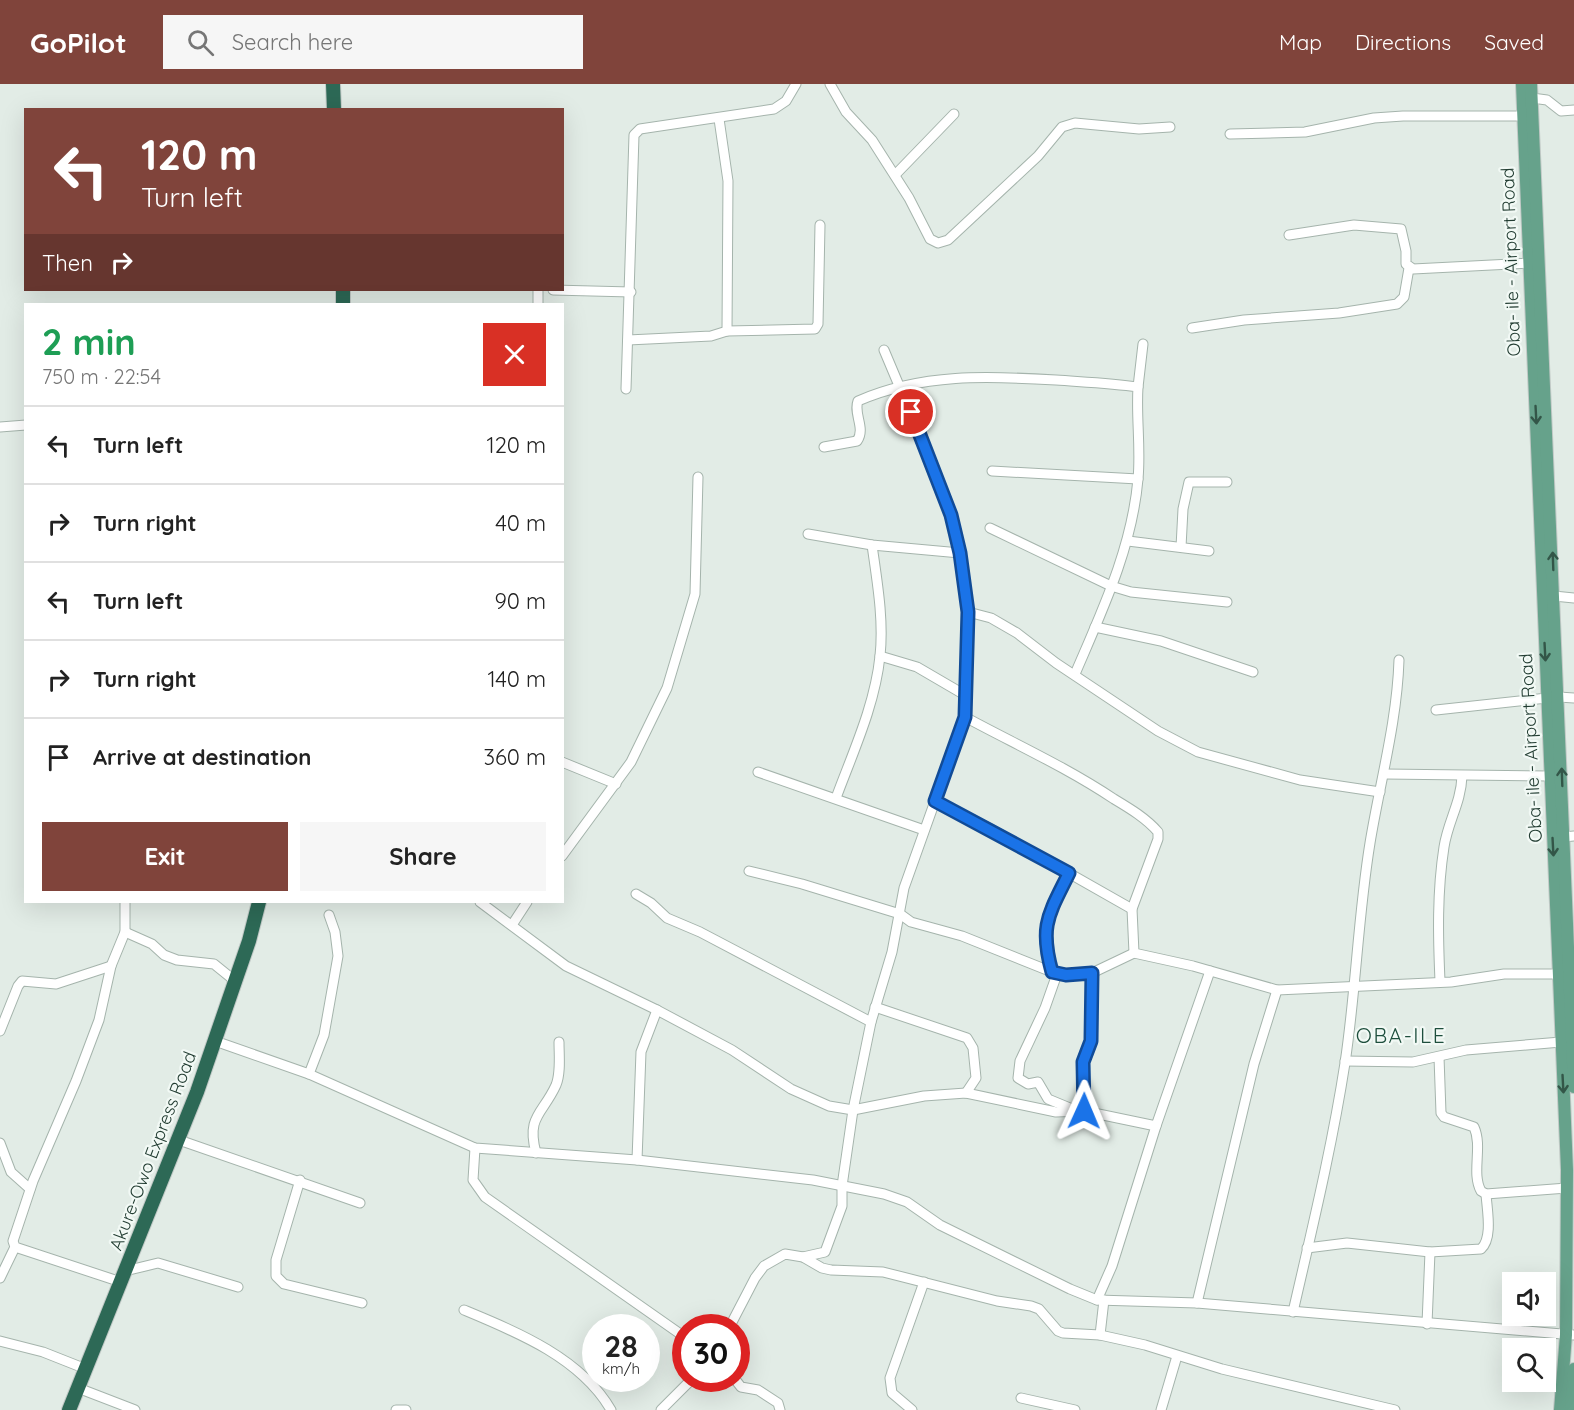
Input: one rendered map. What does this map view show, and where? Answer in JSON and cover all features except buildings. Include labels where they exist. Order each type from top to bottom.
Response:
[{"type":"highway","points":[[333,84],[334,108]]},
{"type":"highway","name":"Akure-Owo Express Road","points":[[69,1410],[179,1140],[235,981],[259,903]]},
{"type":"main road","name":"Oba- ile - Airport Road","points":[[1522,84],[1529,263],[1540,381],[1554,596],[1549,617]]},
{"type":"main road","name":"Oba- ile - Airport Road","points":[[1531,84],[1549,617],[1574,1087]]},
{"type":"main road","name":"Oba- ile - Airport Road","points":[[1553,698],[1550,776],[1558,814],[1569,837],[1567,973],[1561,1042],[1571,1278],[1570,1350],[1560,1410]]},
{"type":"main road","points":[[1571,1410],[1574,1369]]},
{"type":"street","points":[[626,389],[631,292],[634,135],[640,129],[774,109],[786,101],[796,84]]},
{"type":"street","points":[[830,84],[846,112],[872,140],[930,239],[939,243],[948,240],[1035,159],[1062,127],[1075,123],[1139,129],[1170,127]]},
{"type":"street","points":[[1532,98],[1547,100],[1561,111],[1574,110]]},
{"type":"street","points":[[894,175],[954,114]]},
{"type":"street","points":[[1230,134],[1305,132],[1374,118],[1403,116],[1524,116]]},
{"type":"street","points":[[719,119],[728,181],[727,332]]},
{"type":"street","points":[[628,340],[694,337],[727,332],[815,329],[818,324],[820,225]]},
{"type":"street","points":[[1192,328],[1244,320],[1339,313],[1397,304],[1404,297],[1409,268],[1401,229],[1354,225],[1289,235]]},
{"type":"street","points":[[1409,268],[1529,263]]},
{"type":"street","points":[[564,290],[631,292]]},
{"type":"street","points":[[1075,674],[1128,541],[1141,444],[1138,387],[1143,344]]},
{"type":"street","points":[[736,1314],[749,1288],[764,1266],[785,1254],[803,1257],[820,1255],[828,1248],[842,1206],[842,1186],[853,1110],[871,1022],[885,977],[904,888],[965,717],[968,612],[960,553],[939,482],[901,385],[884,350]]},
{"type":"street","points":[[824,447],[857,441],[861,429],[856,406],[858,401],[901,385],[941,378],[1009,378],[1138,387]]},
{"type":"street","points":[[0,427],[24,424]]},
{"type":"street","points":[[992,471],[1138,479]]},
{"type":"street","points":[[564,853],[636,752],[667,688],[689,619],[697,564],[698,477]]},
{"type":"street","points":[[1181,547],[1183,509],[1189,482],[1227,482]]},
{"type":"street","points":[[990,528],[1111,586],[1131,592],[1227,602]]},
{"type":"street","points":[[808,534],[872,545],[960,553]]},
{"type":"street","points":[[1128,541],[1209,551]]},
{"type":"street","points":[[836,798],[866,718],[880,656],[879,600],[872,545]]},
{"type":"street","points":[[1554,596],[1574,598]]},
{"type":"street","points":[[968,612],[991,618],[1017,633],[1158,731],[1198,752],[1300,780],[1380,792]]},
{"type":"street","points":[[1095,627],[1183,647],[1253,672]]},
{"type":"street","points":[[880,656],[917,667],[965,695]]},
{"type":"street","points":[[1293,1312],[1345,1061],[1370,842],[1385,774],[1399,660]]},
{"type":"street","points":[[1436,710],[1553,698],[1574,698]]},
{"type":"street","points":[[965,717],[1014,744],[1066,768],[1154,827],[1158,832],[1158,839],[1132,909],[1134,953]]},
{"type":"street","points":[[564,763],[615,784]]},
{"type":"street","points":[[758,772],[924,830]]},
{"type":"street","points":[[1385,774],[1550,776]]},
{"type":"street","points":[[1440,981],[1437,917],[1443,855],[1450,822],[1459,804],[1462,776]]},
{"type":"street","points":[[935,801],[1132,909]]},
{"type":"street","points":[[749,872],[802,884],[900,914],[911,922],[962,936],[1054,973],[1092,973],[1134,953],[1277,990],[1440,981],[1504,974],[1567,973]]},
{"type":"street","points":[[1069,873],[1045,924],[1045,940],[1054,973],[1045,1008],[1020,1061],[1018,1078],[1028,1084],[1038,1082],[1048,1099],[1080,1111],[1156,1126]]},
{"type":"street","points":[[636,894],[651,903],[667,918],[700,932],[871,1022]]},
{"type":"street","points":[[0,1278],[15,1246],[15,1232],[30,1189],[99,1020],[111,966],[125,932],[125,903]]},
{"type":"street","points":[[481,903],[566,966],[657,1010],[732,1050],[807,1098],[829,1106],[853,1110],[924,1096],[966,1094],[1056,1112],[1080,1111]]},
{"type":"street","points":[[512,925],[526,903]]},
{"type":"street","points":[[309,1074],[324,1035],[338,956],[335,932],[328,915]]},
{"type":"street","points":[[125,932],[152,944],[164,955],[177,960],[214,964],[235,981]]},
{"type":"street","points":[[0,1030],[22,981],[56,984],[111,966]]},
{"type":"street","points":[[1100,1335],[1101,1300],[1156,1126],[1210,971]]},
{"type":"street","points":[[1080,1111],[1083,1062],[1091,1041],[1092,973]]},
{"type":"street","points":[[1197,1303],[1254,1064],[1277,990]]},
{"type":"street","points":[[875,1007],[967,1038],[973,1048],[976,1078],[966,1094]]},
{"type":"street","points":[[637,1161],[641,1052],[657,1010]]},
{"type":"street","points":[[214,1041],[309,1074],[475,1148],[637,1161],[842,1186],[884,1194],[907,1202],[940,1225],[1070,1289],[1101,1300],[1197,1303],[1570,1335]]},
{"type":"street","points":[[536,1153],[531,1135],[542,1107],[558,1082],[559,1042]]},
{"type":"street","points":[[1345,1061],[1395,1063],[1439,1057],[1466,1050],[1561,1042]]},
{"type":"street","points":[[1439,1057],[1441,1113],[1444,1117],[1465,1122],[1474,1127],[1478,1138],[1479,1188],[1486,1194],[1567,1188]]},
{"type":"street","points":[[179,1140],[300,1180],[360,1203]]},
{"type":"street","points":[[0,1143],[11,1172],[30,1189]]},
{"type":"street","points":[[475,1148],[472,1180],[485,1197],[672,1328]]},
{"type":"street","points":[[300,1180],[276,1260],[276,1276],[284,1284],[362,1303]]},
{"type":"street","points":[[1308,1248],[1347,1244],[1430,1252],[1473,1251],[1486,1245],[1486,1194]]},
{"type":"street","points":[[15,1246],[123,1277],[158,1263],[238,1287]]},
{"type":"street","points":[[1427,1324],[1430,1252]]},
{"type":"street","points":[[803,1257],[822,1268],[831,1270],[883,1272],[997,1302],[1031,1306],[1039,1309],[1058,1331],[1100,1335],[1145,1345],[1177,1356],[1391,1410]]},
{"type":"street","points":[[912,1410],[892,1393],[890,1378],[924,1282]]},
{"type":"street","points":[[464,1310],[511,1330],[557,1356],[592,1385],[610,1410]]},
{"type":"street","points":[[0,1341],[43,1353],[86,1369]]},
{"type":"street","points":[[1161,1410],[1177,1356]]},
{"type":"street","points":[[78,1389],[135,1410]]},
{"type":"street","points":[[750,1389],[758,1390],[778,1403],[780,1410]]},
{"type":"street","points":[[661,1410],[679,1392]]},
{"type":"street","points":[[1022,1398],[1075,1410]]},
{"type":"street","points":[[396,1410],[406,1410]]},
{"type":"district","name":"OBA-ILE","points":[[1401,1036]]},
{"type":"route","points":[[911,412],[951,515],[960,553],[968,612],[965,717],[935,801],[992,829],[1069,873],[1045,924],[1045,940],[1052,972],[1066,975],[1092,973],[1091,1041],[1083,1062],[1084,1111]]}]
